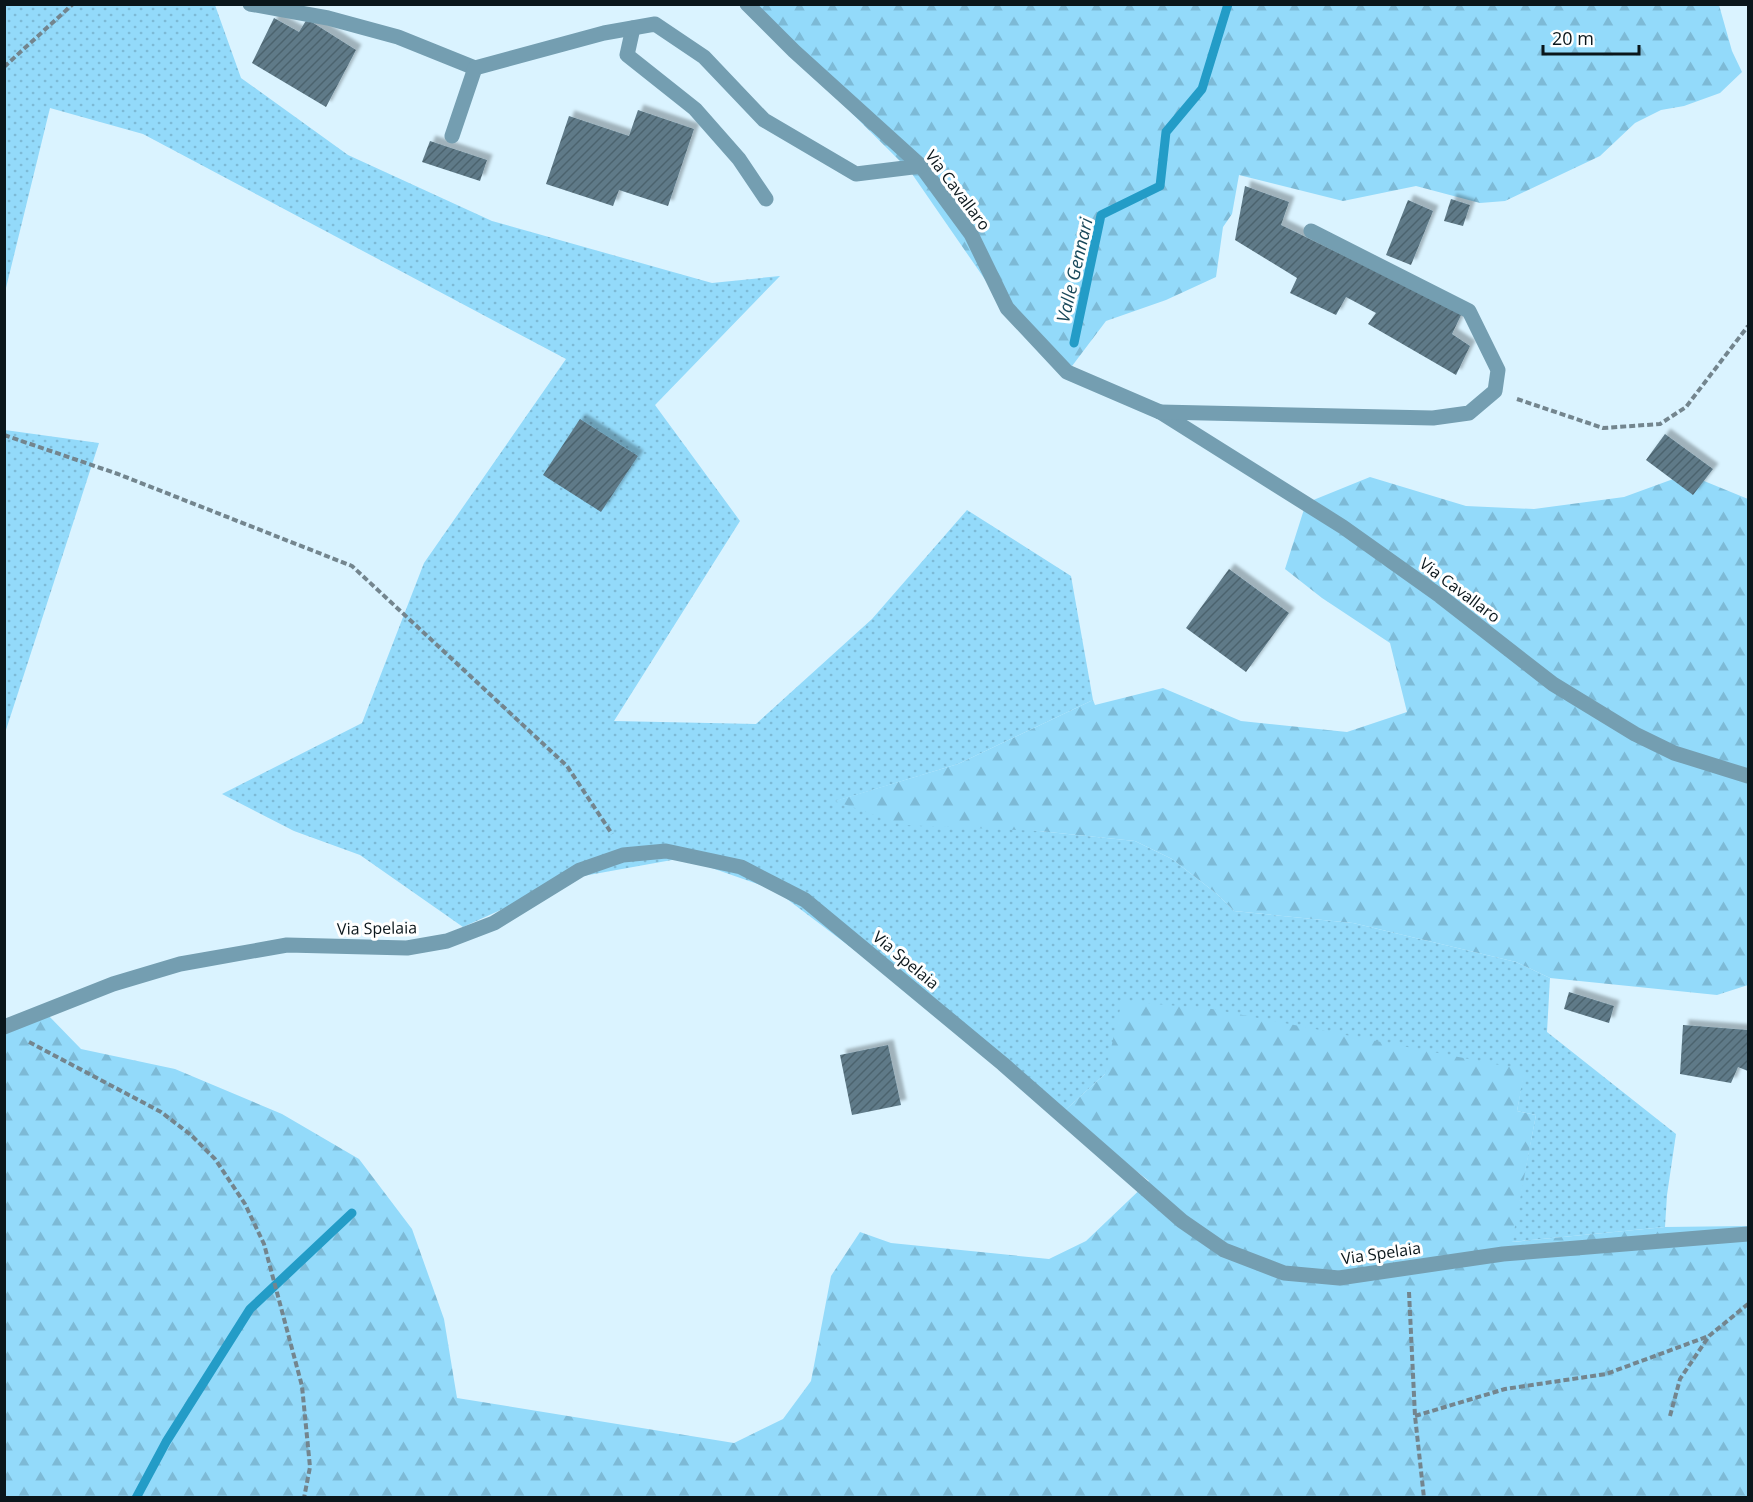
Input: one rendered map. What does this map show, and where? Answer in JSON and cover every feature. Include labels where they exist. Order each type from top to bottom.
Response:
[{"type":"street","points":[[250,4],[328,18],[388,34],[475,68],[604,33],[655,24],[704,57],[764,120],[856,174],[921,166]]},
{"type":"street","name":"Via Cavallaro","points":[[747,4],[794,51],[921,166],[971,234],[1007,308],[1067,372],[1160,412],[1342,527],[1440,596],[1553,684],[1635,734],[1674,753],[1749,776]]},
{"type":"street","points":[[633,28],[627,55],[695,109],[740,159],[766,199]]},
{"type":"street","points":[[452,136],[475,68]]},
{"type":"street","points":[[1311,231],[1468,311],[1498,370],[1495,391]]},
{"type":"street","name":"Via Cavallaro","points":[[1160,412],[1432,418],[1468,413],[1495,391]]},
{"type":"street","name":"Via Spelaia","points":[[4,1027],[113,984],[191,962],[287,945],[407,948],[447,941],[494,923],[580,870],[623,855],[666,851],[741,867],[805,900],[1003,1064],[1182,1221],[1224,1250],[1284,1273],[1339,1278],[1503,1254],[1749,1233]]},
{"type":"path","points":[[4,67],[73,4]]},
{"type":"path","points":[[1495,391],[1603,428],[1660,424],[1686,408],[1749,326]]},
{"type":"path","points":[[4,435],[118,474],[352,566],[567,766],[614,837],[623,855]]},
{"type":"path","points":[[26,1041],[161,1112],[191,1135],[215,1159],[245,1204],[264,1244],[302,1386],[310,1467],[304,1497]]},
{"type":"path","points":[[1409,1268],[1415,1416],[1424,1497]]},
{"type":"path","points":[[1670,1416],[1680,1379],[1709,1336],[1749,1304]]},
{"type":"path","points":[[1415,1416],[1505,1389],[1606,1374],[1709,1336]]},
{"type":"green space","points":[[5,4],[215,5],[241,78],[348,155],[492,221],[712,283],[780,276],[655,405],[740,521],[614,721],[756,724],[872,619],[967,510],[1071,576],[1093,700],[958,764],[836,801],[1039,831],[1135,841],[1172,859],[1217,894],[1234,911],[1353,923],[1516,962],[1550,978],[1547,1032],[1676,1134],[1665,1227],[1511,1242],[1536,1115],[1517,1111],[1524,1071],[1105,1074],[1062,1113],[939,1014],[775,890],[683,858],[572,878],[463,927],[360,855],[294,831],[222,794],[362,723],[424,563],[566,359],[143,134],[50,108],[5,292]]},
{"type":"green space","points":[[743,5],[1719,5],[1732,51],[1742,72],[1720,93],[1684,106],[1661,110],[1635,123],[1600,156],[1505,201],[1480,203],[1416,186],[1343,201],[1239,175],[1232,214],[1223,227],[1216,277],[1166,300],[1106,321],[1063,378],[995,294],[910,171]]},
{"type":"green space","points":[[4,430],[99,443],[5,733]]},
{"type":"green space","points":[[1687,474],[1748,499],[1748,985],[1717,995],[1550,978],[1516,962],[1353,923],[1234,911],[1217,894],[1172,859],[1135,841],[1039,831],[903,825],[835,801],[958,764],[1093,700],[1095,705],[1163,688],[1241,721],[1347,732],[1407,712],[1390,643],[1322,598],[1285,569],[1306,503],[1370,477],[1466,506],[1534,509],[1624,497]]},
{"type":"green space","points":[[1122,1001],[1212,1009],[1525,1070],[1517,1111],[1536,1115],[1512,1242],[1665,1227],[1748,1226],[1748,1497],[5,1498],[5,1030],[47,1014],[81,1049],[175,1069],[282,1114],[359,1159],[412,1229],[444,1319],[457,1398],[734,1443],[783,1419],[811,1381],[831,1276],[860,1232],[891,1243],[1049,1259],[1086,1241],[1149,1181],[1062,1113],[1105,1074]]},
{"type":"building","points":[[274,18],[299,32],[307,19],[356,50],[326,107],[252,63]]},
{"type":"building","points":[[638,110],[694,129],[668,206],[619,190],[613,206],[546,184],[569,116],[629,136]]},
{"type":"building","points":[[430,141],[487,160],[480,181],[422,162]]},
{"type":"building","points":[[1245,186],[1289,202],[1281,225],[1462,313],[1452,334],[1470,346],[1456,375],[1368,324],[1376,313],[1346,297],[1336,315],[1290,293],[1297,278],[1235,240]]},
{"type":"building","points":[[1451,199],[1470,205],[1463,226],[1444,221]]},
{"type":"building","points":[[1408,200],[1433,211],[1411,265],[1386,255]]},
{"type":"building","points":[[580,419],[638,456],[601,512],[543,475]]},
{"type":"building","points":[[1665,434],[1713,469],[1693,495],[1646,460]]},
{"type":"building","points":[[1229,569],[1289,613],[1246,672],[1186,628]]},
{"type":"building","points":[[1569,992],[1614,1006],[1609,1023],[1564,1009]]},
{"type":"building","points":[[1683,1025],[1748,1030],[1748,1071],[1738,1067],[1731,1083],[1680,1074]]},
{"type":"building","points":[[888,1045],[901,1105],[852,1115],[840,1055]]},
{"type":"waterway","name":"Valle Gennari","points":[[1074,343],[1101,215],[1160,186],[1166,132],[1202,89],[1228,4]]},
{"type":"waterway","points":[[136,1498],[166,1442],[250,1309],[352,1213]]}]
